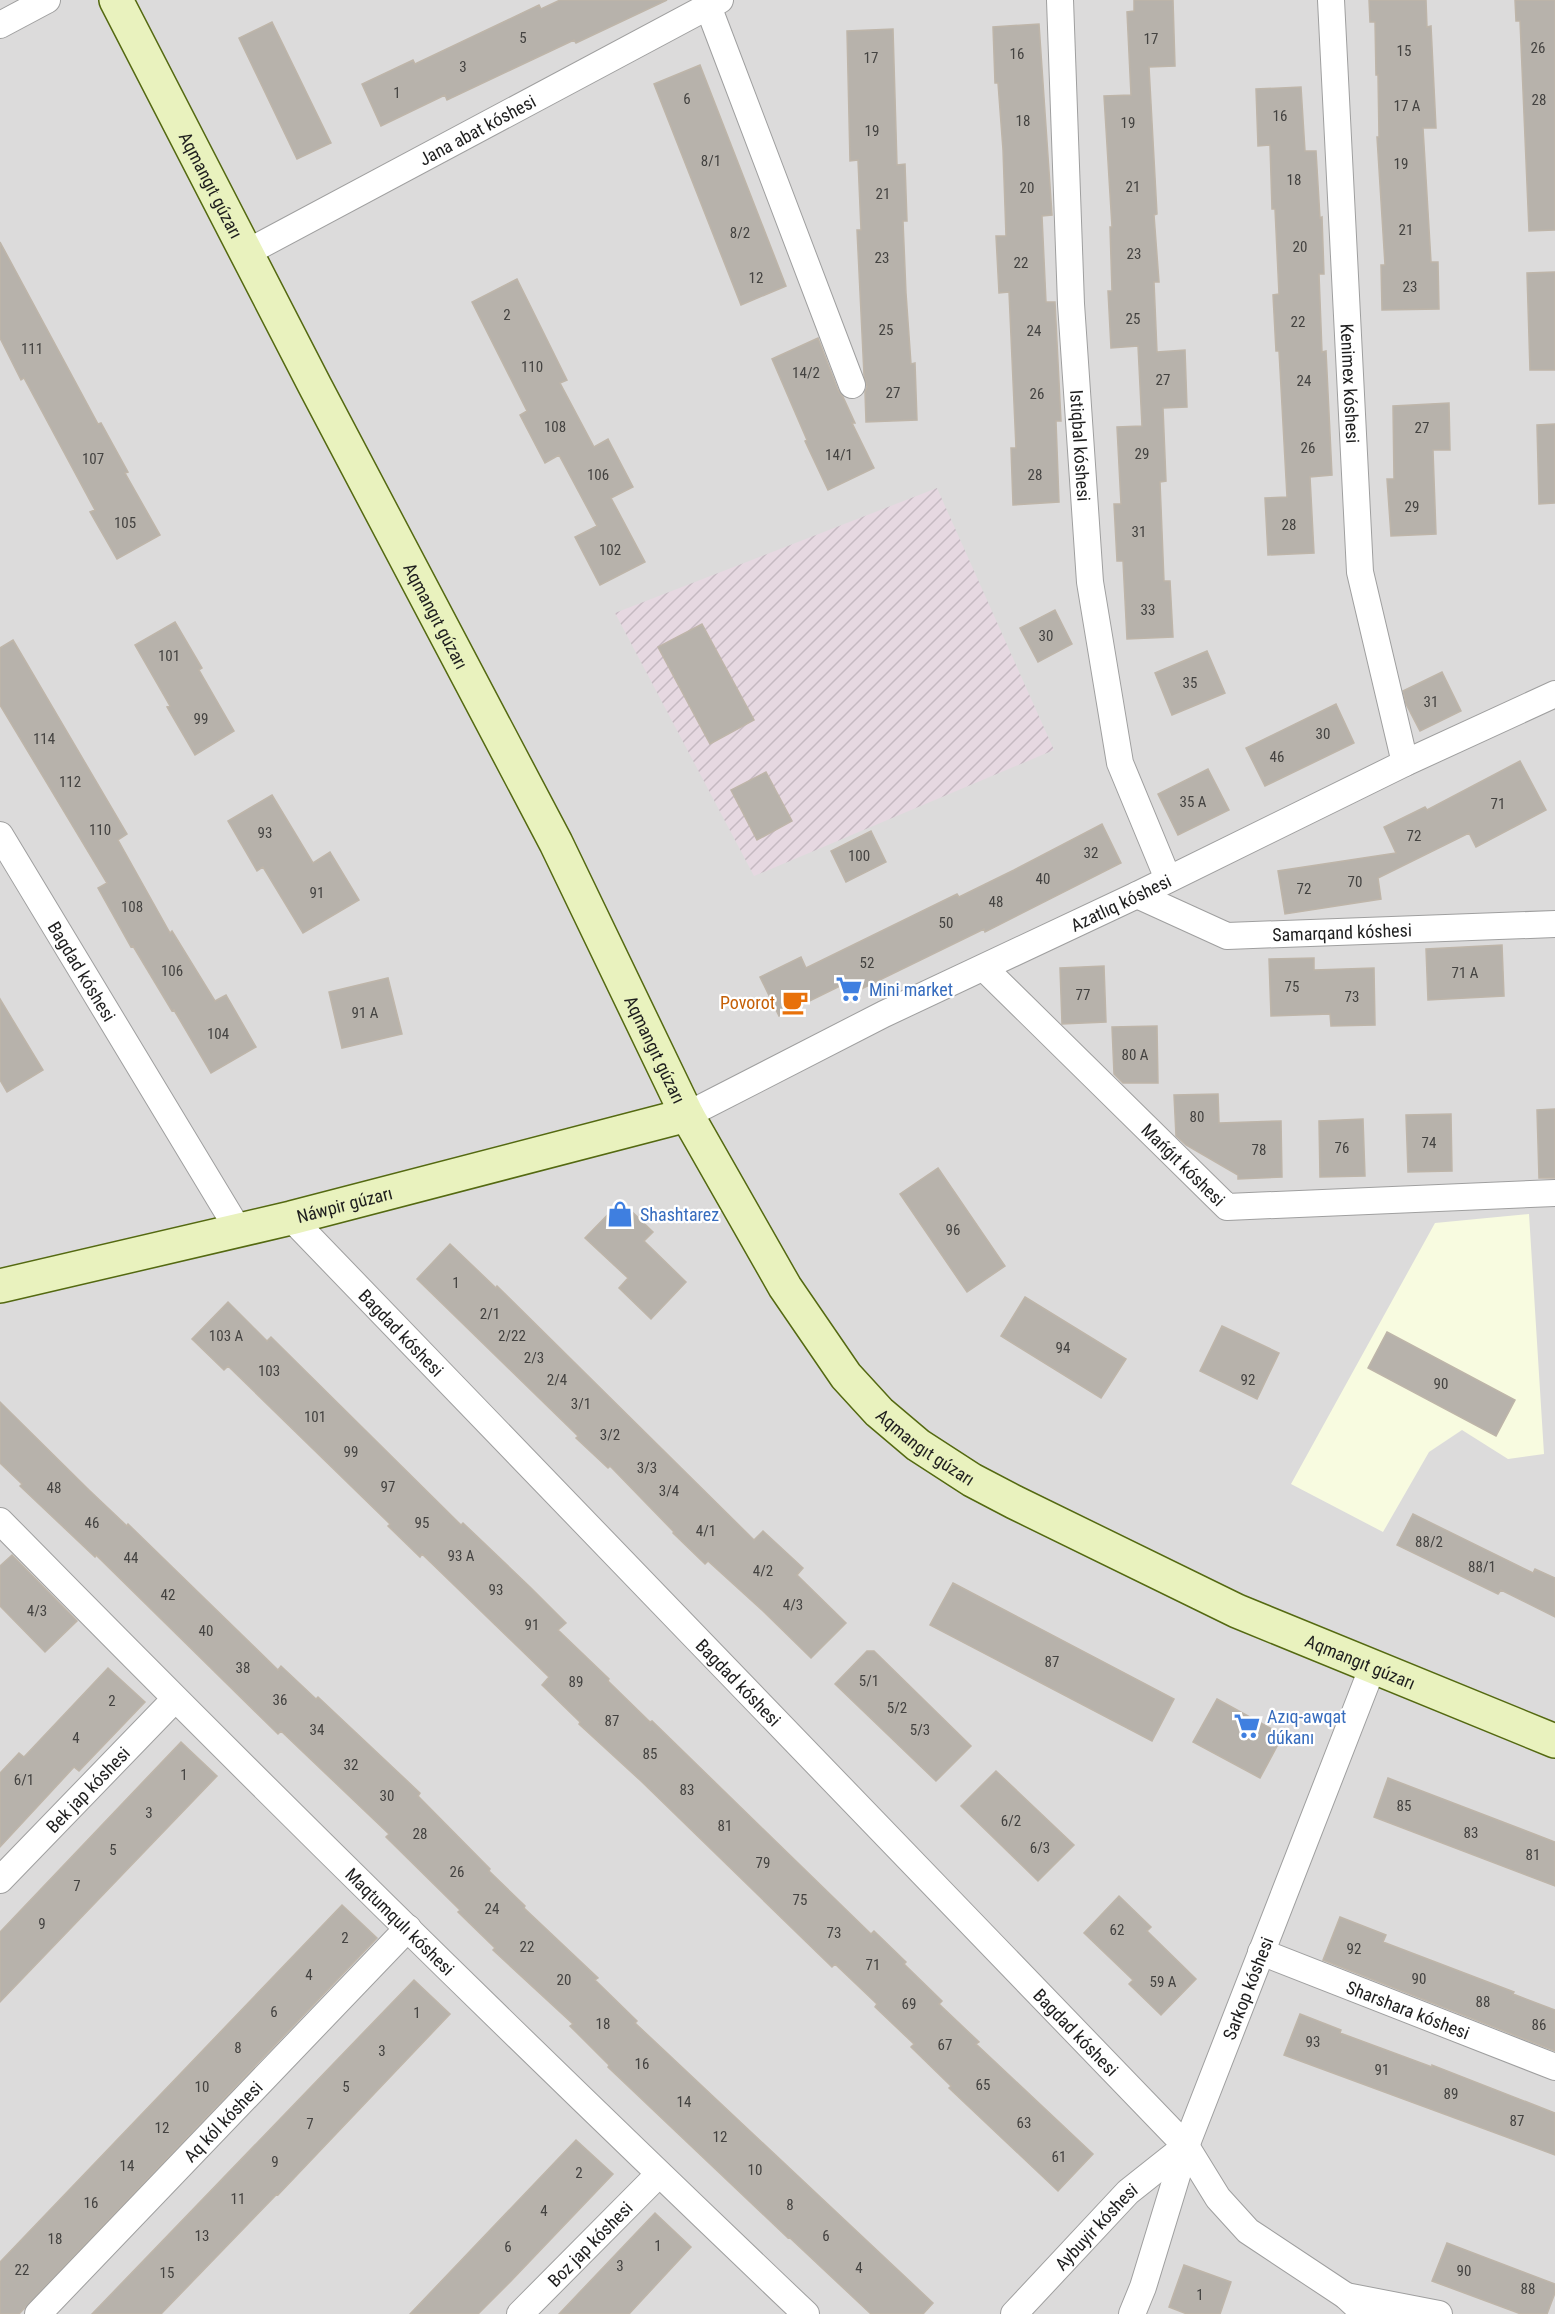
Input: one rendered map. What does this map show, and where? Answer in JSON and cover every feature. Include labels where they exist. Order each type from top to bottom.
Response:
[{"type":"street","points":[[0,25],[47,0]]},
{"type":"street","name":"Aqmangıt gúzarı","points":[[116,0],[246,253],[556,843],[687,1115],[785,1287],[846,1376],[879,1412],[918,1445],[972,1480],[1014,1502],[1226,1606],[1555,1741]]},
{"type":"street","name":"Istiqbal kóshesi","points":[[1060,0],[1071,304],[1090,582],[1120,763],[1168,879]]},
{"type":"street","name":"Kenimex kóshesi","points":[[1331,0],[1360,572],[1405,763]]},
{"type":"street","name":"Jana abat kóshesi","points":[[246,253],[714,3],[852,385]]},
{"type":"street","name":"Azatlıq kóshesi","points":[[687,1115],[884,1014],[1137,895],[1405,763],[1555,694]]},
{"type":"street","name":"Bagdad kóshesi","points":[[0,835],[239,1231]]},
{"type":"street","name":"Samarqand kóshesi","points":[[1137,895],[1227,936],[1555,924]]},
{"type":"street","name":"Mańǵıt kóshesi","points":[[984,968],[1227,1207],[1555,1193]]},
{"type":"street","name":"Náwpir gúzarı","points":[[0,1286],[239,1231],[687,1115]]},
{"type":"street","name":"Bagdad kóshesi","points":[[291,1218],[1186,2146],[1218,2198],[1248,2231],[1346,2296]]},
{"type":"street","name":"Maqtumqulı kóshesi","points":[[0,1521],[175,1699],[659,2174],[806,2314]]},
{"type":"street","name":"Sarkop kóshesi","points":[[1132,2314],[1143,2287],[1186,2146],[1373,1666]]},
{"type":"street","name":"Bek jap kóshesi","points":[[0,1880],[175,1699]]},
{"type":"street","name":"Aq kól kóshesi","points":[[38,2314],[408,1928]]},
{"type":"street","name":"Sharshara kóshesi","points":[[1261,1952],[1555,2067]]},
{"type":"street","name":"Aybuyir kóshesi","points":[[1014,2314],[1128,2192],[1186,2146]]},
{"type":"street","name":"Boz jap kóshesi","points":[[520,2314],[659,2174]]},
{"type":"street","points":[[1346,2296],[1365,2314]]},
{"type":"street","points":[[1346,2296],[1439,2314]]},
{"type":"shaded area","points":[[0,0],[1555,0],[1555,2314],[0,2314]]},
{"type":"shaded area","points":[[937,488],[1054,750],[754,876],[615,613]]},
{"type":"shaded area","points":[[1529,1214],[1544,1454],[1508,1459],[1462,1430],[1429,1452],[1383,1532],[1291,1484],[1435,1223]]},
{"type":"building","points":[[560,0],[667,0],[576,43],[574,40],[447,100],[445,95],[381,126],[362,84],[413,60],[415,64],[539,5],[541,9]]},
{"type":"building","points":[[1134,0],[1173,0],[1175,66],[1149,67],[1157,214],[1154,215],[1159,282],[1154,282],[1157,352],[1185,350],[1187,407],[1163,408],[1166,481],[1160,482],[1164,581],[1170,581],[1173,637],[1127,639],[1123,561],[1117,561],[1114,504],[1121,504],[1117,427],[1142,426],[1138,346],[1111,348],[1108,291],[1112,291],[1110,227],[1112,227],[1104,96],[1131,95],[1127,12],[1134,11]]},
{"type":"building","points":[[1369,0],[1426,0],[1427,27],[1431,26],[1436,128],[1423,128],[1431,262],[1438,262],[1439,309],[1382,310],[1381,265],[1385,265],[1377,137],[1379,137],[1378,75],[1376,75],[1375,22],[1370,22]]},
{"type":"building","points":[[1515,0],[1555,0],[1555,230],[1529,231],[1520,21],[1516,21]]},
{"type":"building","points":[[272,22],[331,143],[297,159],[239,38]]},
{"type":"building","points":[[1039,24],[1052,215],[1042,216],[1046,302],[1055,302],[1061,421],[1056,421],[1059,502],[1013,505],[1011,448],[1016,448],[1009,292],[999,293],[996,236],[1006,236],[1003,150],[998,83],[995,83],[993,27]]},
{"type":"building","points":[[893,29],[897,165],[905,164],[907,221],[903,221],[906,293],[911,364],[915,363],[917,420],[866,422],[865,392],[867,387],[864,375],[857,230],[861,230],[858,160],[850,161],[847,31]]},
{"type":"building","points":[[700,65],[786,286],[741,305],[654,84]]},
{"type":"building","points":[[1301,87],[1305,151],[1316,151],[1320,218],[1322,217],[1324,274],[1319,274],[1322,352],[1326,351],[1332,475],[1310,477],[1314,553],[1268,555],[1265,498],[1287,497],[1279,351],[1276,351],[1273,295],[1279,294],[1275,209],[1272,209],[1270,145],[1258,146],[1256,89]]},
{"type":"building","points":[[0,242],[98,424],[101,423],[128,472],[125,473],[160,535],[117,559],[90,512],[95,510],[24,378],[21,380],[0,338]]},
{"type":"building","points":[[1555,272],[1555,370],[1530,370],[1527,273]]},
{"type":"building","points":[[517,279],[567,380],[560,383],[594,447],[608,439],[633,487],[611,498],[645,562],[600,585],[575,537],[597,526],[559,455],[545,463],[520,415],[527,411],[472,302]]},
{"type":"building","points":[[818,338],[838,390],[855,423],[852,423],[874,468],[828,490],[805,441],[807,440],[772,359]]},
{"type":"building","points":[[1449,403],[1450,450],[1433,450],[1436,534],[1391,536],[1387,479],[1394,479],[1393,406]]},
{"type":"building","points":[[1555,424],[1555,503],[1539,504],[1537,425]]},
{"type":"building","points":[[1055,610],[1072,644],[1038,662],[1020,628]]},
{"type":"building","points":[[175,622],[202,668],[199,670],[234,731],[195,755],[135,645]]},
{"type":"building","points":[[702,624],[754,720],[710,744],[658,647]]},
{"type":"building","points":[[13,640],[127,834],[118,840],[170,933],[172,931],[215,1001],[226,995],[256,1047],[211,1073],[174,1010],[172,1011],[133,946],[131,947],[98,888],[107,883],[0,705],[0,648]]},
{"type":"building","points":[[1207,651],[1225,693],[1172,715],[1155,673]]},
{"type":"building","points":[[1442,672],[1461,711],[1420,731],[1406,704],[1403,691]]},
{"type":"building","points":[[1336,704],[1354,743],[1265,786],[1246,748]]},
{"type":"building","points":[[1520,761],[1546,810],[1476,847],[1469,833],[1378,878],[1381,899],[1285,914],[1278,871],[1396,853],[1384,827],[1425,807],[1427,810]]},
{"type":"building","points":[[1208,769],[1229,810],[1178,835],[1158,794]]},
{"type":"building","points":[[766,772],[792,821],[757,840],[731,790]]},
{"type":"building","points":[[272,795],[313,863],[330,852],[359,900],[303,933],[263,867],[257,871],[228,821]]},
{"type":"building","points":[[1102,824],[1121,863],[985,932],[984,929],[847,996],[842,985],[779,1016],[760,977],[801,957],[806,968],[957,894],[959,897]]},
{"type":"building","points":[[871,831],[886,862],[846,882],[831,851]]},
{"type":"building","points":[[1502,945],[1504,996],[1428,1000],[1426,949]]},
{"type":"building","points":[[1314,958],[1314,970],[1374,968],[1375,1025],[1331,1026],[1330,1014],[1271,1016],[1269,959]]},
{"type":"building","points":[[1104,966],[1106,1022],[1062,1024],[1060,968]]},
{"type":"building","points":[[388,978],[402,1034],[342,1048],[329,992]]},
{"type":"building","points":[[0,999],[43,1070],[7,1092],[0,1080]]},
{"type":"building","points":[[1157,1026],[1158,1083],[1123,1083],[1114,1074],[1112,1027]]},
{"type":"building","points":[[1218,1094],[1219,1123],[1281,1121],[1282,1177],[1238,1179],[1238,1175],[1186,1145],[1176,1136],[1174,1095]]},
{"type":"building","points":[[1555,1109],[1555,1178],[1539,1178],[1537,1110]]},
{"type":"building","points":[[1451,1114],[1452,1171],[1408,1172],[1406,1115]]},
{"type":"building","points":[[1363,1119],[1365,1176],[1320,1177],[1319,1121]]},
{"type":"building","points":[[938,1168],[1005,1266],[967,1292],[900,1194]]},
{"type":"building","points":[[621,1201],[653,1232],[644,1241],[686,1282],[651,1319],[619,1288],[628,1278],[585,1238]]},
{"type":"building","points":[[450,1244],[496,1288],[497,1286],[754,1540],[763,1531],[803,1568],[797,1575],[846,1623],[811,1658],[708,1561],[705,1564],[610,1466],[608,1468],[576,1438],[578,1436],[417,1279]]},
{"type":"building","points":[[1025,1297],[1126,1359],[1101,1398],[1001,1336]]},
{"type":"building","points":[[228,1302],[267,1341],[271,1337],[461,1525],[463,1523],[530,1587],[566,1623],[558,1630],[609,1679],[608,1681],[871,1934],[874,1931],[906,1962],[904,1964],[942,2001],[939,2004],[979,2042],[976,2044],[1093,2154],[1058,2191],[949,2088],[951,2086],[911,2047],[914,2044],[875,2007],[877,2004],[835,1964],[832,1967],[641,1781],[579,1724],[580,1722],[542,1685],[549,1677],[422,1554],[420,1557],[388,1526],[390,1524],[228,1366],[224,1370],[192,1339]]},
{"type":"building","points":[[1222,1326],[1279,1353],[1257,1399],[1200,1371]]},
{"type":"building","points":[[1387,1332],[1515,1400],[1496,1436],[1368,1368]]},
{"type":"building","points":[[0,1402],[278,1670],[281,1666],[316,1699],[318,1697],[420,1793],[418,1796],[490,1869],[489,1871],[525,1906],[524,1908],[598,1978],[595,1980],[637,2021],[635,2023],[933,2303],[923,2314],[871,2314],[608,2067],[609,2065],[570,2026],[573,2024],[493,1950],[495,1948],[458,1912],[460,1910],[386,1837],[389,1834],[281,1731],[278,1734],[96,1555],[95,1557],[20,1486],[22,1484],[0,1463]]},
{"type":"building","points":[[1413,1514],[1533,1573],[1535,1569],[1555,1578],[1555,1617],[1501,1590],[1498,1594],[1397,1545]]},
{"type":"building","points":[[12,1555],[77,1621],[45,1652],[0,1606],[0,1566]]},
{"type":"building","points":[[953,1583],[1174,1699],[1152,1741],[930,1625]]},
{"type":"building","points":[[867,1651],[874,1651],[971,1746],[936,1781],[835,1684]]},
{"type":"building","points":[[108,1668],[145,1702],[79,1771],[74,1767],[0,1847],[0,1773],[19,1753],[24,1757]]},
{"type":"building","points":[[1217,1699],[1283,1735],[1260,1778],[1193,1742]]},
{"type":"building","points":[[181,1742],[217,1776],[0,2002],[0,1932]]},
{"type":"building","points":[[996,1771],[1074,1845],[1038,1881],[961,1806]]},
{"type":"building","points":[[1388,1778],[1555,1842],[1555,1886],[1374,1817]]},
{"type":"building","points":[[1119,1896],[1151,1927],[1147,1931],[1196,1979],[1161,2015],[1129,1984],[1133,1980],[1084,1933]]},
{"type":"building","points":[[342,1905],[377,1938],[19,2314],[0,2314],[0,2262]]},
{"type":"building","points":[[1340,1917],[1386,1935],[1383,1942],[1555,2010],[1555,2051],[1323,1960]]},
{"type":"building","points":[[414,1980],[450,2014],[278,2195],[161,2314],[92,2314]]},
{"type":"building","points":[[1300,2014],[1341,2030],[1340,2033],[1432,2067],[1432,2065],[1555,2113],[1555,2155],[1284,2055]]},
{"type":"building","points":[[576,2140],[613,2174],[511,2281],[478,2314],[410,2314]]},
{"type":"building","points":[[655,2213],[691,2247],[629,2314],[559,2314]]},
{"type":"building","points":[[1447,2243],[1555,2284],[1555,2293],[1547,2314],[1521,2314],[1432,2281]]},
{"type":"building","points":[[1184,2265],[1231,2282],[1220,2314],[1187,2314],[1169,2307]]},
{"type":"place","name":"Mini market","points":[[849,989]]},
{"type":"place","name":"Povorot","points":[[795,1002]]},
{"type":"place","name":"Shashtarez","points":[[620,1214]]},
{"type":"place","name":"Azıq-awqat dúkanı","points":[[1247,1726]]}]
